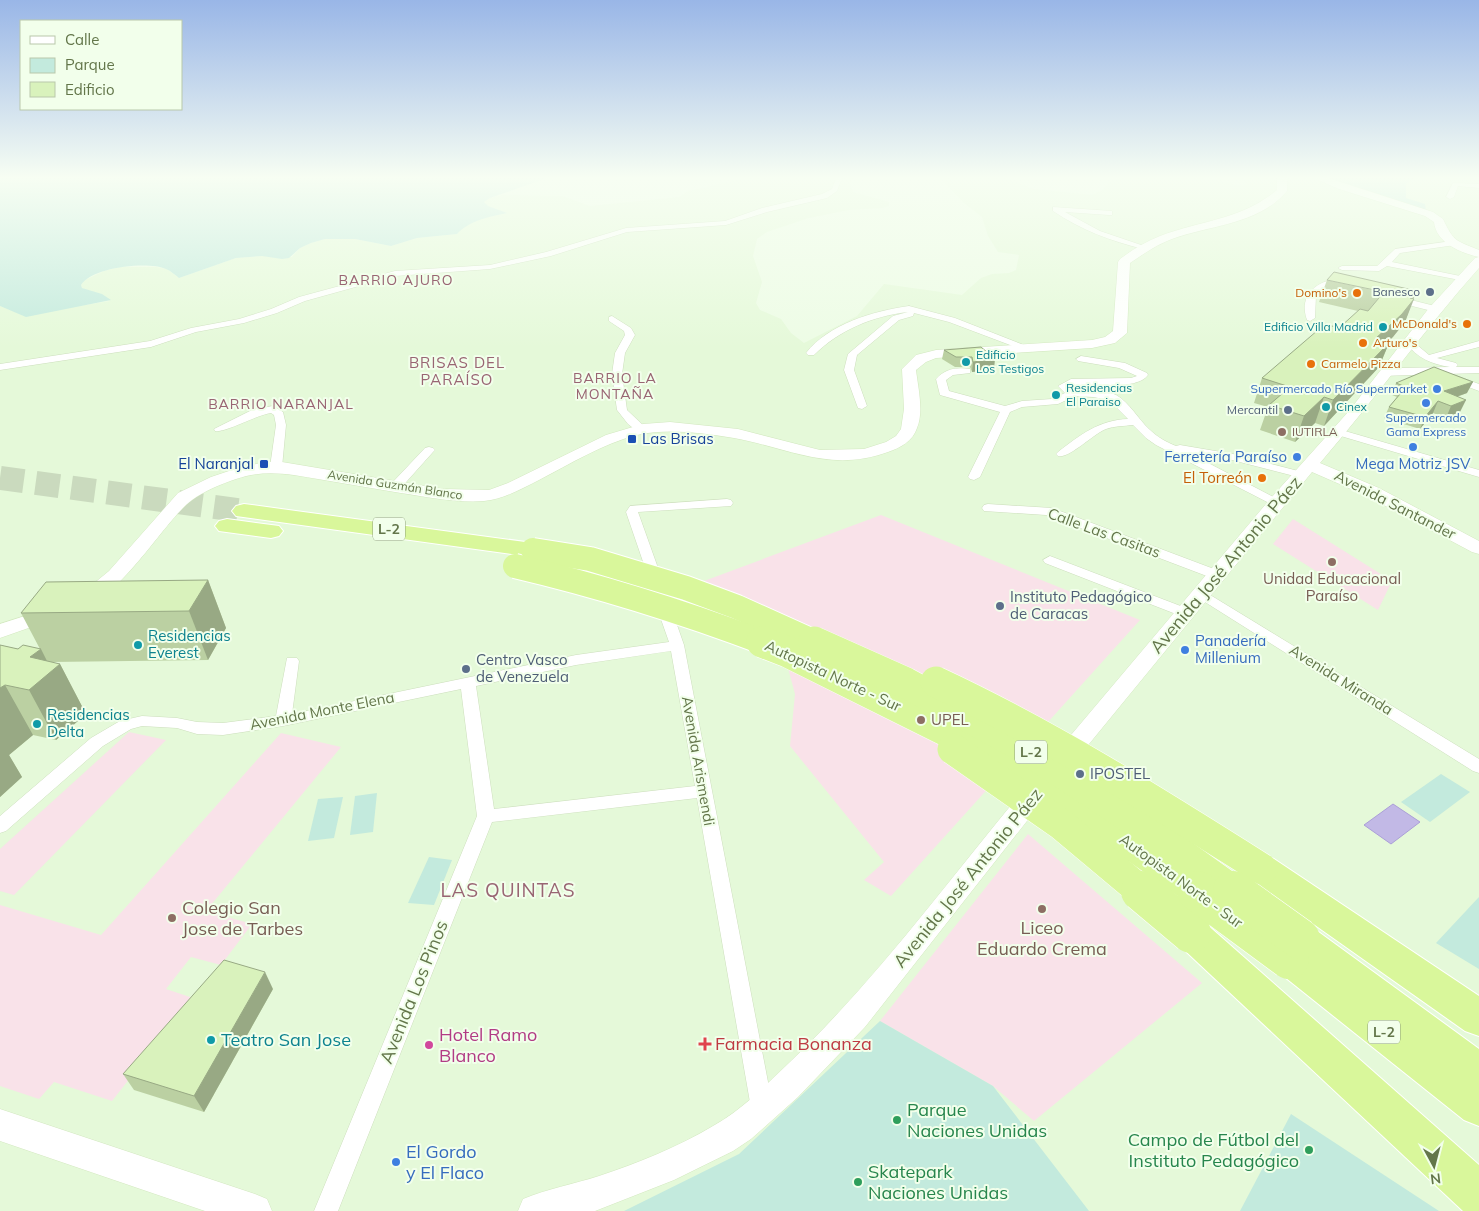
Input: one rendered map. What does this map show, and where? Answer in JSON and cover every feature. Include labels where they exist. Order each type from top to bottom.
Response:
[{"type":"highway","name":"Autopista Norte - Sur","points":[[236,519],[428,550],[524,558],[590,559],[737,607],[906,683],[1020,745],[1137,822],[1300,939],[1479,1073]]},
{"type":"highway","name":"Autopista Norte - Sur","points":[[524,558],[587,583],[705,620],[788,652],[1001,758],[1070,800],[1258,936],[1479,1106]]},
{"type":"highway","points":[[737,607],[797,625],[879,656],[967,695],[1049,737],[1479,1001]]},
{"type":"highway","points":[[788,652],[798,665],[815,677],[959,752],[1062,825],[1479,1171]]},
{"type":"highway","points":[[1262,869],[1479,1018]]},
{"type":"highway","points":[[1191,933],[1479,1194]]},
{"type":"street","points":[[0,367],[151,344],[194,330],[241,321],[274,311],[302,299],[389,275],[490,267],[548,254],[611,235]]},
{"type":"street","points":[[592,240],[613,235]]},
{"type":"street","points":[[655,235],[666,235]]},
{"type":"street","points":[[1102,235],[1143,247]]},
{"type":"street","name":"Avenida Guzmán Blanco","points":[[0,631],[66,608],[84,599],[116,575],[184,497],[198,488],[243,472],[276,467],[454,496],[491,494],[508,489],[598,444],[618,435],[641,429],[661,427],[702,429],[739,434],[811,453],[835,455],[865,453],[883,449],[898,442],[909,431],[911,420],[909,369],[924,356],[1092,344],[1102,343],[1116,337],[1120,333],[1124,262],[1143,247],[1176,235]]},
{"type":"street","points":[[1445,235],[1452,243]]},
{"type":"street","points":[[1342,268],[1379,270],[1398,251],[1452,243],[1479,252]]},
{"type":"street","name":"Avenida José Antonio Páez","points":[[536,1211],[572,1202],[642,1177],[687,1158],[731,1134],[762,1109],[802,1072],[840,1033],[902,961],[997,838],[1194,604],[1277,502],[1338,432],[1436,309],[1479,262]]},
{"type":"street","points":[[1387,263],[1462,279]]},
{"type":"street","points":[[1310,318],[1311,294],[1314,289],[1328,282],[1340,285]]},
{"type":"street","points":[[1388,297],[1436,309]]},
{"type":"street","points":[[812,353],[825,339],[862,320],[909,309],[961,322],[1029,349]]},
{"type":"street","points":[[862,406],[849,370],[849,364],[854,354],[896,318],[918,311]]},
{"type":"street","points":[[612,319],[628,330],[630,335],[620,353],[618,374],[622,410],[641,429]]},
{"type":"street","points":[[1410,342],[1416,352],[1436,366],[1479,388]]},
{"type":"street","points":[[1426,358],[1479,344]]},
{"type":"street","points":[[1436,366],[1479,350]]},
{"type":"street","points":[[1072,393],[1063,387],[1071,382],[1132,380],[1142,378],[1143,375],[1139,371],[1123,366],[1081,359]]},
{"type":"street","points":[[1436,366],[1479,368]]},
{"type":"street","points":[[1388,369],[1436,366],[1479,368]]},
{"type":"street","points":[[1388,369],[1463,367]]},
{"type":"street","points":[[966,371],[950,372],[941,379],[944,393],[1006,410],[1018,405],[1053,404],[1072,393],[1099,393],[1111,397],[1150,436],[1277,502]]},
{"type":"street","points":[[219,429],[256,412],[273,409],[279,414],[281,425],[276,467]]},
{"type":"street","points":[[974,476],[1006,410]]},
{"type":"street","points":[[1062,454],[1096,428],[1107,424],[1134,422]]},
{"type":"street","points":[[1338,432],[1479,474]]},
{"type":"street","points":[[1167,446],[1306,470]]},
{"type":"street","points":[[395,487],[429,450]]},
{"type":"street","points":[[1216,471],[1212,467],[1213,460],[1232,456]]},
{"type":"street","name":"Avenida Santander","points":[[1306,470],[1372,492],[1479,548]]},
{"type":"street","name":"Avenida Arismendi","points":[[727,503],[640,508],[634,509],[632,512],[676,645],[762,1109]]},
{"type":"street","name":"Calle Las Casitas","points":[[988,508],[1048,511],[1217,575]]},
{"type":"street","name":"Avenida Miranda","points":[[1050,560],[1194,604],[1479,767]]},
{"type":"street","name":"Avenida Monte Elena","points":[[0,826],[97,742],[126,725],[142,721],[177,723],[197,728],[223,729],[283,721],[576,660],[676,645]]},
{"type":"street","points":[[283,721],[292,661]]},
{"type":"street","name":"Avenida Los Pinos","points":[[326,1211],[486,816],[468,682]]},
{"type":"street","points":[[486,816],[704,791]]},
{"type":"street","points":[[0,1125],[255,1211]]},
{"type":"shaded area","points":[[452,235],[763,235],[757,239],[753,256],[762,282],[756,303],[760,310],[781,319],[791,333],[804,343],[857,316],[884,284],[962,295],[981,278],[1016,270],[1019,255],[998,252],[988,235],[1479,235],[1479,1211],[0,1211],[0,306],[10,310],[72,307],[110,301],[82,288],[81,285],[83,281],[104,271],[120,267],[156,267],[167,269],[179,278],[236,258],[262,256],[292,257],[300,248],[325,239],[355,239],[391,246],[417,238]]},
{"type":"shaded area","name":"UPEL","points":[[881,515],[1140,620],[891,896],[864,880],[884,862],[790,746],[795,694],[788,668],[704,581]]},
{"type":"shaded area","name":"Unidad Educacional Paraíso","points":[[1293,519],[1392,581],[1378,610],[1273,544]]},
{"type":"shaded area","points":[[129,732],[166,740],[14,895],[0,891],[0,849]]},
{"type":"shaded area","name":"Colegio San Jose de Tarbes","points":[[281,733],[341,747],[206,911],[252,924],[221,965],[191,957],[166,989],[193,998],[112,1101],[54,1082],[39,1099],[0,1086],[0,905],[101,935]]},
{"type":"shaded area","points":[[1393,804],[1420,822],[1391,844],[1364,825]]},
{"type":"shaded area","name":"Liceo Eduardo Crema","points":[[1028,834],[1202,983],[1034,1121],[993,1086],[880,1021]]},
{"type":"green space","points":[[0,235],[452,235],[417,238],[391,246],[355,239],[325,239],[300,248],[289,258],[282,259],[262,256],[236,258],[179,278],[168,270],[158,267],[121,267],[96,274],[81,285],[82,288],[102,294],[111,300],[26,317],[0,306]]},
{"type":"green space","points":[[1441,774],[1470,792],[1430,822],[1401,802]]},
{"type":"green space","points":[[377,793],[373,832],[350,835],[355,796]]},
{"type":"green space","points":[[343,797],[334,838],[308,841],[318,799]]},
{"type":"green space","points":[[429,857],[452,860],[434,905],[408,903]]},
{"type":"green space","points":[[1479,897],[1479,969],[1436,943]]},
{"type":"green space","name":"Parque Naciones Unidas","points":[[880,1021],[993,1086],[1089,1211],[624,1211],[739,1154]]},
{"type":"green space","name":"Campo de Fútbol del Instituto Pedagógico","points":[[1291,1114],[1439,1211],[1240,1211]]},
{"type":"building","points":[[1334,272],[1417,291],[1410,298],[1414,299],[1402,314],[1375,339],[1389,343],[1333,400],[1324,397],[1304,416],[1269,405],[1290,387],[1262,378],[1325,324],[1339,328],[1360,309],[1368,311],[1384,292],[1327,280]]},
{"type":"building","points":[[981,347],[995,359],[973,362],[972,357],[956,357],[944,350]]},
{"type":"building","points":[[1434,367],[1473,382],[1444,391],[1466,400],[1451,406],[1438,401],[1425,417],[1389,407],[1406,387],[1396,383]]},
{"type":"building","points":[[208,580],[189,611],[21,613],[46,582]]},
{"type":"building","points":[[0,645],[18,649],[23,645],[41,649],[30,657],[60,664],[29,690],[5,685],[0,688]]},
{"type":"building","name":"Teatro San Jose","points":[[224,960],[265,972],[194,1096],[123,1074]]},
{"type":"tunnel","points":[[0,478],[244,511]]},
{"type":"place","name":"Banesco","points":[[1430,292]]},
{"type":"place","name":"Domino's","points":[[1357,293]]},
{"type":"place","name":"McDonald's","points":[[1467,324]]},
{"type":"place","name":"Edificio Villa Madrid","points":[[1383,327]]},
{"type":"place","name":"Arturo's","points":[[1363,343]]},
{"type":"place","name":"Edificio Los Testigos","points":[[966,362]]},
{"type":"place","name":"Carmelo Pizza","points":[[1311,364]]},
{"type":"place","name":"Supermercado Río Supermarket","points":[[1437,389]]},
{"type":"place","name":"Residencias El Paraiso","points":[[1056,395]]},
{"type":"place","name":"Supermercado Gama Express","points":[[1426,403]]},
{"type":"place","name":"Cinex","points":[[1326,407]]},
{"type":"place","name":"Mercantil","points":[[1288,410]]},
{"type":"place","name":"IUTIRLA","points":[[1282,432]]},
{"type":"place","name":"Las Brisas","points":[[632,439]]},
{"type":"place","name":"Mega Motriz JSV","points":[[1413,447]]},
{"type":"place","name":"Ferretería Paraíso","points":[[1297,457]]},
{"type":"place","name":"El Naranjal","points":[[264,464]]},
{"type":"place","name":"El Torreón","points":[[1262,478]]},
{"type":"place","name":"Unidad Educacional Paraíso","points":[[1332,562]]},
{"type":"place","name":"Instituto Pedagógico de Caracas","points":[[1000,606]]},
{"type":"place","name":"Residencias Everest","points":[[138,645]]},
{"type":"place","name":"Panadería Millenium","points":[[1185,650]]},
{"type":"place","name":"Centro Vasco de Venezuela","points":[[466,669]]},
{"type":"place","name":"UPEL","points":[[921,720]]},
{"type":"place","name":"Residencias Delta","points":[[37,724]]},
{"type":"place","name":"IPOSTEL","points":[[1080,774]]},
{"type":"place","name":"Liceo Eduardo Crema","points":[[1042,909]]},
{"type":"place","name":"Colegio San Jose de Tarbes","points":[[172,918]]},
{"type":"place","name":"Teatro San Jose","points":[[211,1040]]},
{"type":"place","name":"Farmacia Bonanza","points":[[705,1044]]},
{"type":"place","name":"Hotel Ramo Blanco","points":[[429,1045]]},
{"type":"place","name":"Parque Naciones Unidas","points":[[897,1120]]},
{"type":"place","name":"Campo de Fútbol del Instituto Pedagógico","points":[[1309,1150]]},
{"type":"place","name":"El Gordo y El Flaco","points":[[396,1162]]},
{"type":"place","name":"Skatepark Naciones Unidas","points":[[858,1182]]},
{"type":"district","name":"BARRIO AJURO","points":[[396,280]]},
{"type":"district","name":"BRISAS DEL PARAÍSO","points":[[457,372]]},
{"type":"district","name":"BARRIO LA MONTAÑA","points":[[615,386]]},
{"type":"district","name":"BARRIO NARANJAL","points":[[281,404]]},
{"type":"district","name":"LAS QUINTAS","points":[[508,890]]}]
